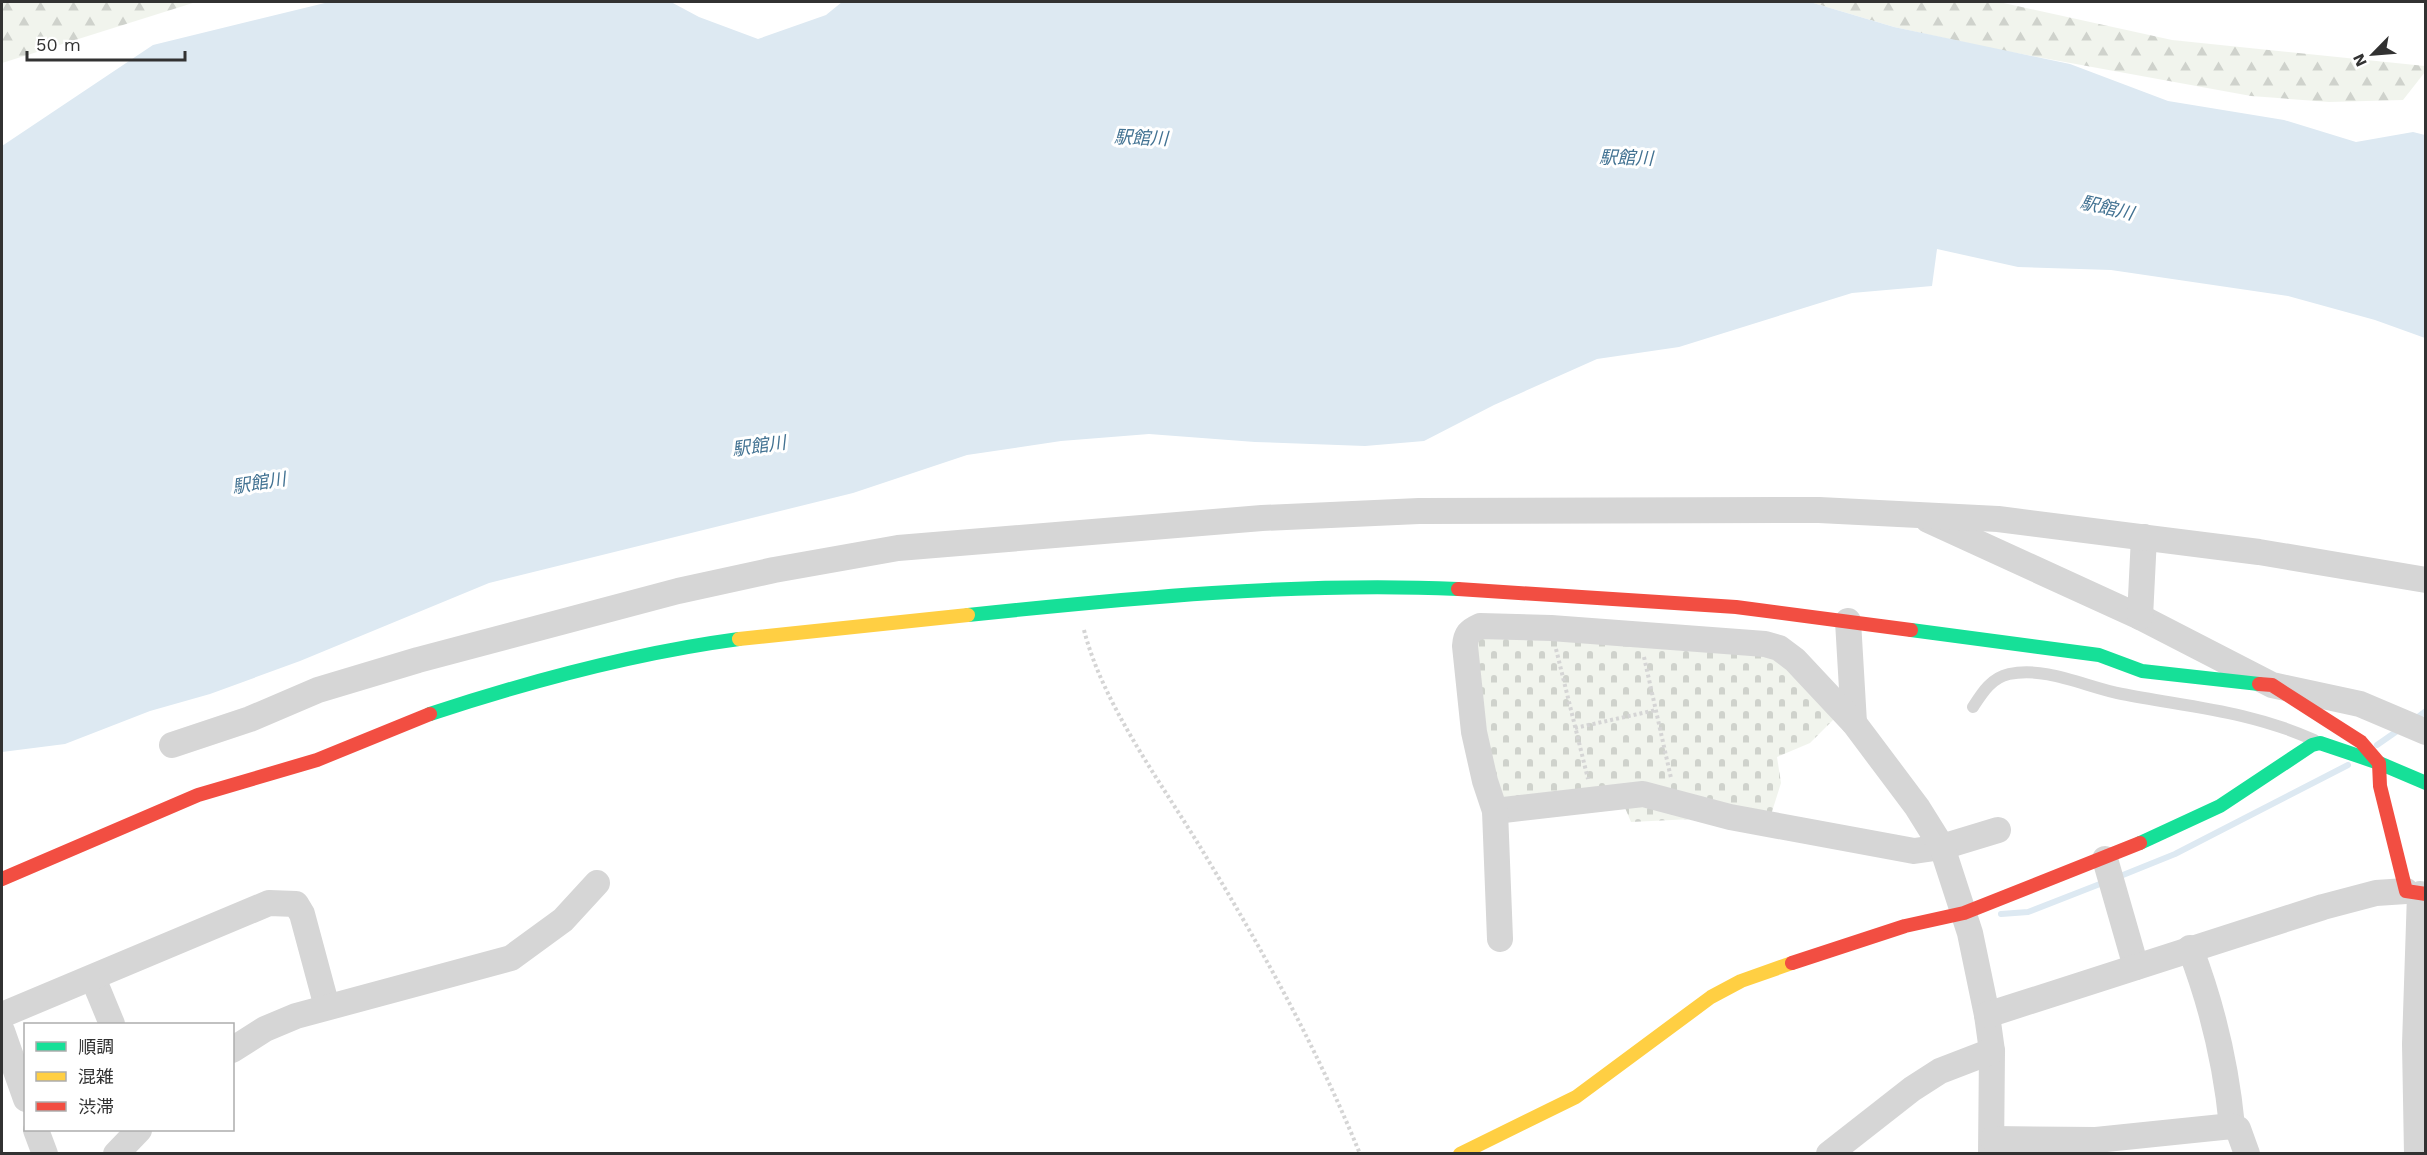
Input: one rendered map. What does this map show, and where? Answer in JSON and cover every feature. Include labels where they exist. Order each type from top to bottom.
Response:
[{"type":"street","points":[[172,746],[250,719],[318,690],[418,660],[678,591],[898,548],[1262,518],[1419,511],[1819,510],[1998,519],[2303,558],[2426,580]]},
{"type":"street","points":[[1916,515],[2140,617],[2272,685],[2361,742],[2379,763],[2380,786],[2417,893],[2415,1044],[2417,1154]]},
{"type":"street","points":[[2140,617],[2144,537]]},
{"type":"street","points":[[2,879],[198,795],[317,760],[413,720],[488,695],[588,668],[736,639],[1152,596],[1233,592],[1455,589],[1654,600],[1848,621],[2099,655],[2142,671],[2272,685],[2360,704],[2426,732]]},
{"type":"street","points":[[1848,621],[1854,723]]},
{"type":"street","points":[[1500,939],[1495,811],[1485,781],[1474,732],[1466,638],[1470,630],[1480,626],[1551,628],[1765,644],[1779,648],[1795,660],[1854,723],[1917,807],[1942,847],[1979,967],[1988,1015],[1992,1051],[1992,1146],[2096,1140],[2232,1126]]},
{"type":"street","points":[[1460,1154],[1576,1097],[1613,1071],[1670,1025],[1711,997],[1741,981],[1833,948],[1905,926],[1964,913],[2105,859],[2235,798],[2312,745],[2320,743],[2379,763],[2426,783]]},
{"type":"street","points":[[1495,811],[1643,794],[1771,825],[1902,849],[1925,851],[1998,830]]},
{"type":"street","points":[[2105,859],[2136,967]]},
{"type":"street","points":[[234,1049],[278,1023],[327,1007],[477,969],[511,958],[563,920],[597,883]]},
{"type":"street","points":[[1988,1015],[2323,906],[2376,893],[2417,893]]},
{"type":"street","points":[[2,1015],[269,903],[280,902],[296,904],[302,914],[327,1007]]},
{"type":"street","points":[[2190,948],[2205,987],[2221,1050],[2232,1126],[2242,1138],[2247,1154]]},
{"type":"street","points":[[93,978],[112,1023]]},
{"type":"street","points":[[2,1031],[24,1093]]},
{"type":"street","points":[[1829,1154],[1921,1083],[1940,1071],[1992,1051]]},
{"type":"street","points":[[36,1131],[45,1154]]},
{"type":"street","points":[[116,1154],[138,1131]]},
{"type":"lane","points":[[1973,707],[1994,680],[2009,674],[2033,673],[2120,693],[2217,709],[2278,725],[2320,743]]},
{"type":"path","points":[[1078,605],[1089,649],[1112,700],[1269,961],[1311,1045],[1360,1154]]},
{"type":"path","points":[[1551,628],[1594,800]]},
{"type":"path","points":[[1639,634],[1677,803]]},
{"type":"path","points":[[1575,728],[1656,710]]},
{"type":"green space","points":[[2,2],[196,2],[2,63]]},
{"type":"green space","points":[[1810,2],[1999,2],[2172,40],[2425,66],[2425,72],[2403,100],[2329,102],[2251,96],[1994,49],[1894,27]]},
{"type":"green space","points":[[1478,634],[1766,650],[1838,715],[1810,743],[1777,757],[1781,783],[1769,821],[1692,819],[1631,822],[1623,803],[1505,803],[1495,795],[1474,639]]},
{"type":"water","name":"駅館川","points":[[329,2],[671,2],[699,17],[758,39],[826,15],[842,2],[1810,2],[1894,27],[2070,64],[2168,101],[2284,120],[2356,142],[2413,132],[2425,135],[2425,338],[2375,320],[2288,296],[2111,270],[2018,267],[1937,249],[1932,286],[1852,293],[1679,347],[1597,359],[1494,405],[1424,441],[1365,446],[1255,442],[1149,434],[1061,441],[967,455],[853,493],[489,583],[300,661],[210,694],[150,711],[65,744],[2,752],[2,146],[153,45]]},
{"type":"waterway","points":[[2414,720],[2426,711]]},
{"type":"waterway","points":[[2377,745],[2400,729]]},
{"type":"waterway","points":[[2118,877],[2175,854],[2348,765]]},
{"type":"waterway","points":[[2001,914],[2028,912],[2105,882]]},
{"type":"traffic: fast","points":[[968,615],[1212,593],[1335,588],[1458,589]]},
{"type":"traffic: fast","points":[[1911,630],[2099,655],[2142,671],[2259,684]]},
{"type":"traffic: fast","points":[[430,714],[583,669],[660,652],[739,639]]},
{"type":"traffic: fast","points":[[2140,843],[2220,806],[2312,745],[2320,743],[2379,763],[2426,783]]},
{"type":"traffic: slow","points":[[739,639],[968,615]]},
{"type":"traffic: slow","points":[[1460,1154],[1576,1097],[1711,997],[1741,981],[1792,963]]},
{"type":"traffic: jam","points":[[1458,589],[1736,607],[1911,630]]},
{"type":"traffic: jam","points":[[2259,684],[2272,685],[2361,742],[2379,763],[2380,786],[2406,891],[2426,894]]},
{"type":"traffic: jam","points":[[2,879],[198,795],[317,760],[430,714]]},
{"type":"traffic: jam","points":[[1792,963],[1905,926],[1964,913],[2140,843]]}]
